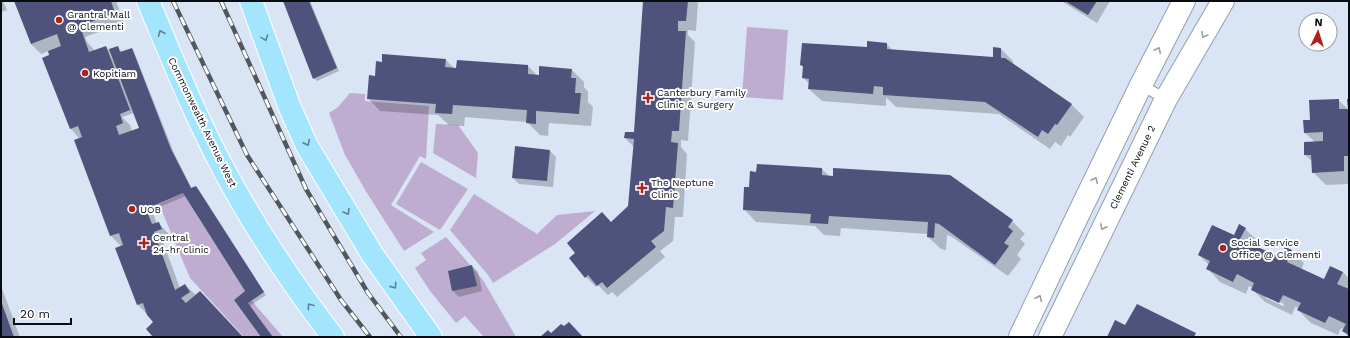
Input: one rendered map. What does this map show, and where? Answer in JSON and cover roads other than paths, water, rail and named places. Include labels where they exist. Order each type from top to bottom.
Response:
[{"type":"main road","name":"Commonwealth Avenue West","points":[[148,1],[174,65],[224,170],[289,276],[333,337]]},
{"type":"main road","points":[[251,1],[290,108],[307,146],[372,254],[431,337]]},
{"type":"main road","points":[[1020,337],[1141,85],[1184,1]]},
{"type":"main road","name":"Clementi Avenue 2","points":[[1050,337],[1166,100],[1223,1]]},
{"type":"lane","points":[[1141,85],[1166,100]]},
{"type":"railway","points":[[173,1],[247,155],[341,300],[370,337]]},
{"type":"railway","points":[[221,1],[306,189],[368,293],[401,337]]},
{"type":"place","name":"Grantral Mall @ Clementi","points":[[59,20]]},
{"type":"place","name":"Kopitiam","points":[[85,73]]},
{"type":"place","name":"Canterbury Family Clinic & Surgery","points":[[648,98]]},
{"type":"place","name":"The Neptune Clinic","points":[[642,188]]},
{"type":"place","name":"UOB","points":[[132,209]]},
{"type":"place","name":"Central 24-hr clinic","points":[[144,243]]},
{"type":"place","name":"Social Service Office @ Clementi","points":[[1223,248]]}]
